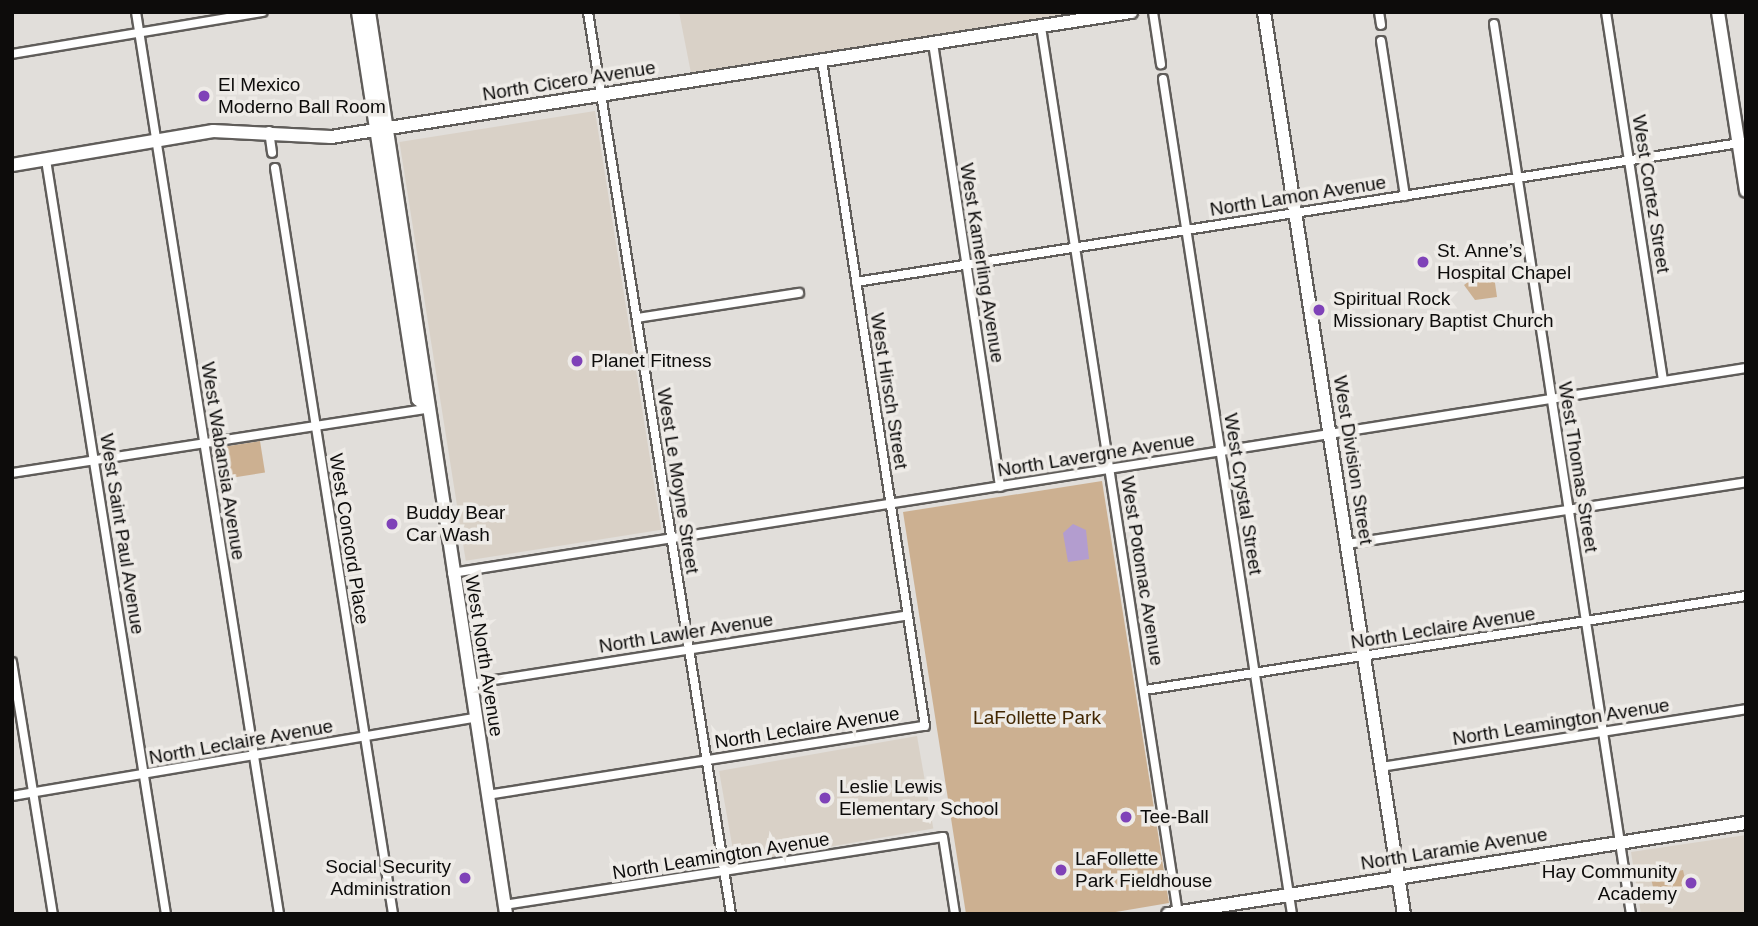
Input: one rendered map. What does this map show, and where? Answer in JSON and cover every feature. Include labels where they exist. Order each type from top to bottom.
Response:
[{"type":"main road","name":"West North Avenue","points":[[358,12],[381,130]]},
{"type":"main road","name":"West North Avenue","points":[[369,12],[381,130],[418,399],[426,407],[505,909]]},
{"type":"main road","name":"North Cicero Avenue","points":[[12,165],[213,131],[270,131],[331,138],[1131,12]]},
{"type":"main road","name":"West Division Street","points":[[1264,12],[1404,914]]},
{"type":"main road","points":[[1718,12],[1742,143],[1746,191]]},
{"type":"main road","name":"North Laramie Avenue","points":[[1175,913],[1746,823]]},
{"type":"street","name":"West Wabansia Avenue","points":[[136,12],[279,914]]},
{"type":"street","points":[[12,54],[263,12]]},
{"type":"street","name":"West Le Moyne Street","points":[[588,12],[731,914]]},
{"type":"street","points":[[1153,12],[1161,64]]},
{"type":"street","points":[[1379,12],[1381,25]]},
{"type":"street","name":"West Cortez Street","points":[[1606,12],[1663,381]]},
{"type":"street","name":"West Thomas Street","points":[[1494,24],[1631,914]]},
{"type":"street","name":"West Potomac Avenue","points":[[1041,27],[1145,690],[1175,913]]},
{"type":"street","points":[[1381,41],[1405,196]]},
{"type":"street","name":"West Kamerling Avenue","points":[[933,43],[1000,486]]},
{"type":"street","name":"West Hirsch Street","points":[[822,61],[925,726]]},
{"type":"street","name":"West Crystal Street","points":[[1163,79],[1292,914]]},
{"type":"street","points":[[270,131],[272,153]]},
{"type":"street","name":"North Lamon Avenue","points":[[856,282],[1742,143]]},
{"type":"street","name":"West Saint Paul Avenue","points":[[46,160],[166,914]]},
{"type":"street","name":"West Concord Place","points":[[275,168],[393,914]]},
{"type":"street","points":[[637,318],[799,293]]},
{"type":"street","name":"North Lavergne Avenue","points":[[452,573],[1746,368]]},
{"type":"street","points":[[12,473],[426,407]]},
{"type":"street","points":[[1347,544],[1746,482]]},
{"type":"street","name":"North Leclaire Avenue","points":[[1145,690],[1746,596]]},
{"type":"street","name":"North Lawler Avenue","points":[[469,684],[908,615]]},
{"type":"street","points":[[12,662],[53,914]]},
{"type":"street","name":"North Leamington Avenue","points":[[1381,767],[1746,709]]},
{"type":"street","name":"North Leclaire Avenue","points":[[12,796],[475,718]]},
{"type":"street","name":"North Leclaire Avenue","points":[[487,795],[925,726]]},
{"type":"street","name":"North Leamington Avenue","points":[[505,909],[943,837],[955,914]]},
{"type":"shaded area","points":[[679,12],[1088,12],[691,73]]},
{"type":"shaded area","points":[[595,111],[661,530],[466,561],[399,142]]},
{"type":"shaded area","points":[[1073,524],[1086,530],[1089,559],[1068,562],[1063,533]]},
{"type":"shaded area","name":"Leslie Lewis Elementary School","points":[[917,736],[933,829],[735,863],[719,771]]},
{"type":"shaded area","name":"Hay Community Academy","points":[[1746,835],[1746,914],[1641,914],[1631,852]]},
{"type":"green space","points":[[1483,271],[1494,276],[1497,297],[1475,300],[1464,285]]},
{"type":"green space","points":[[260,441],[265,473],[223,479],[218,448]]},
{"type":"green space","name":"LaFollette Park","points":[[1102,481],[1169,903],[1104,914],[966,914],[903,512]]},
{"type":"green space","points":[[1683,870],[1687,887],[1655,894],[1651,877]]},
{"type":"place","name":"El Mexico Moderno Ball Room","points":[[204,96]]},
{"type":"place","name":"St. Anne’s Hospital Chapel","points":[[1423,262]]},
{"type":"place","name":"Spiritual Rock Missionary Baptist Church","points":[[1319,310]]},
{"type":"place","name":"Planet Fitness","points":[[577,361]]},
{"type":"place","name":"Buddy Bear Car Wash","points":[[392,524]]},
{"type":"place","name":"Leslie Lewis Elementary School","points":[[825,798]]},
{"type":"place","name":"Tee-Ball","points":[[1126,817]]},
{"type":"place","name":"LaFollette Park Fieldhouse","points":[[1061,870]]},
{"type":"place","name":"Social Security Administration","points":[[465,878]]},
{"type":"place","name":"Hay Community Academy","points":[[1691,883]]}]
